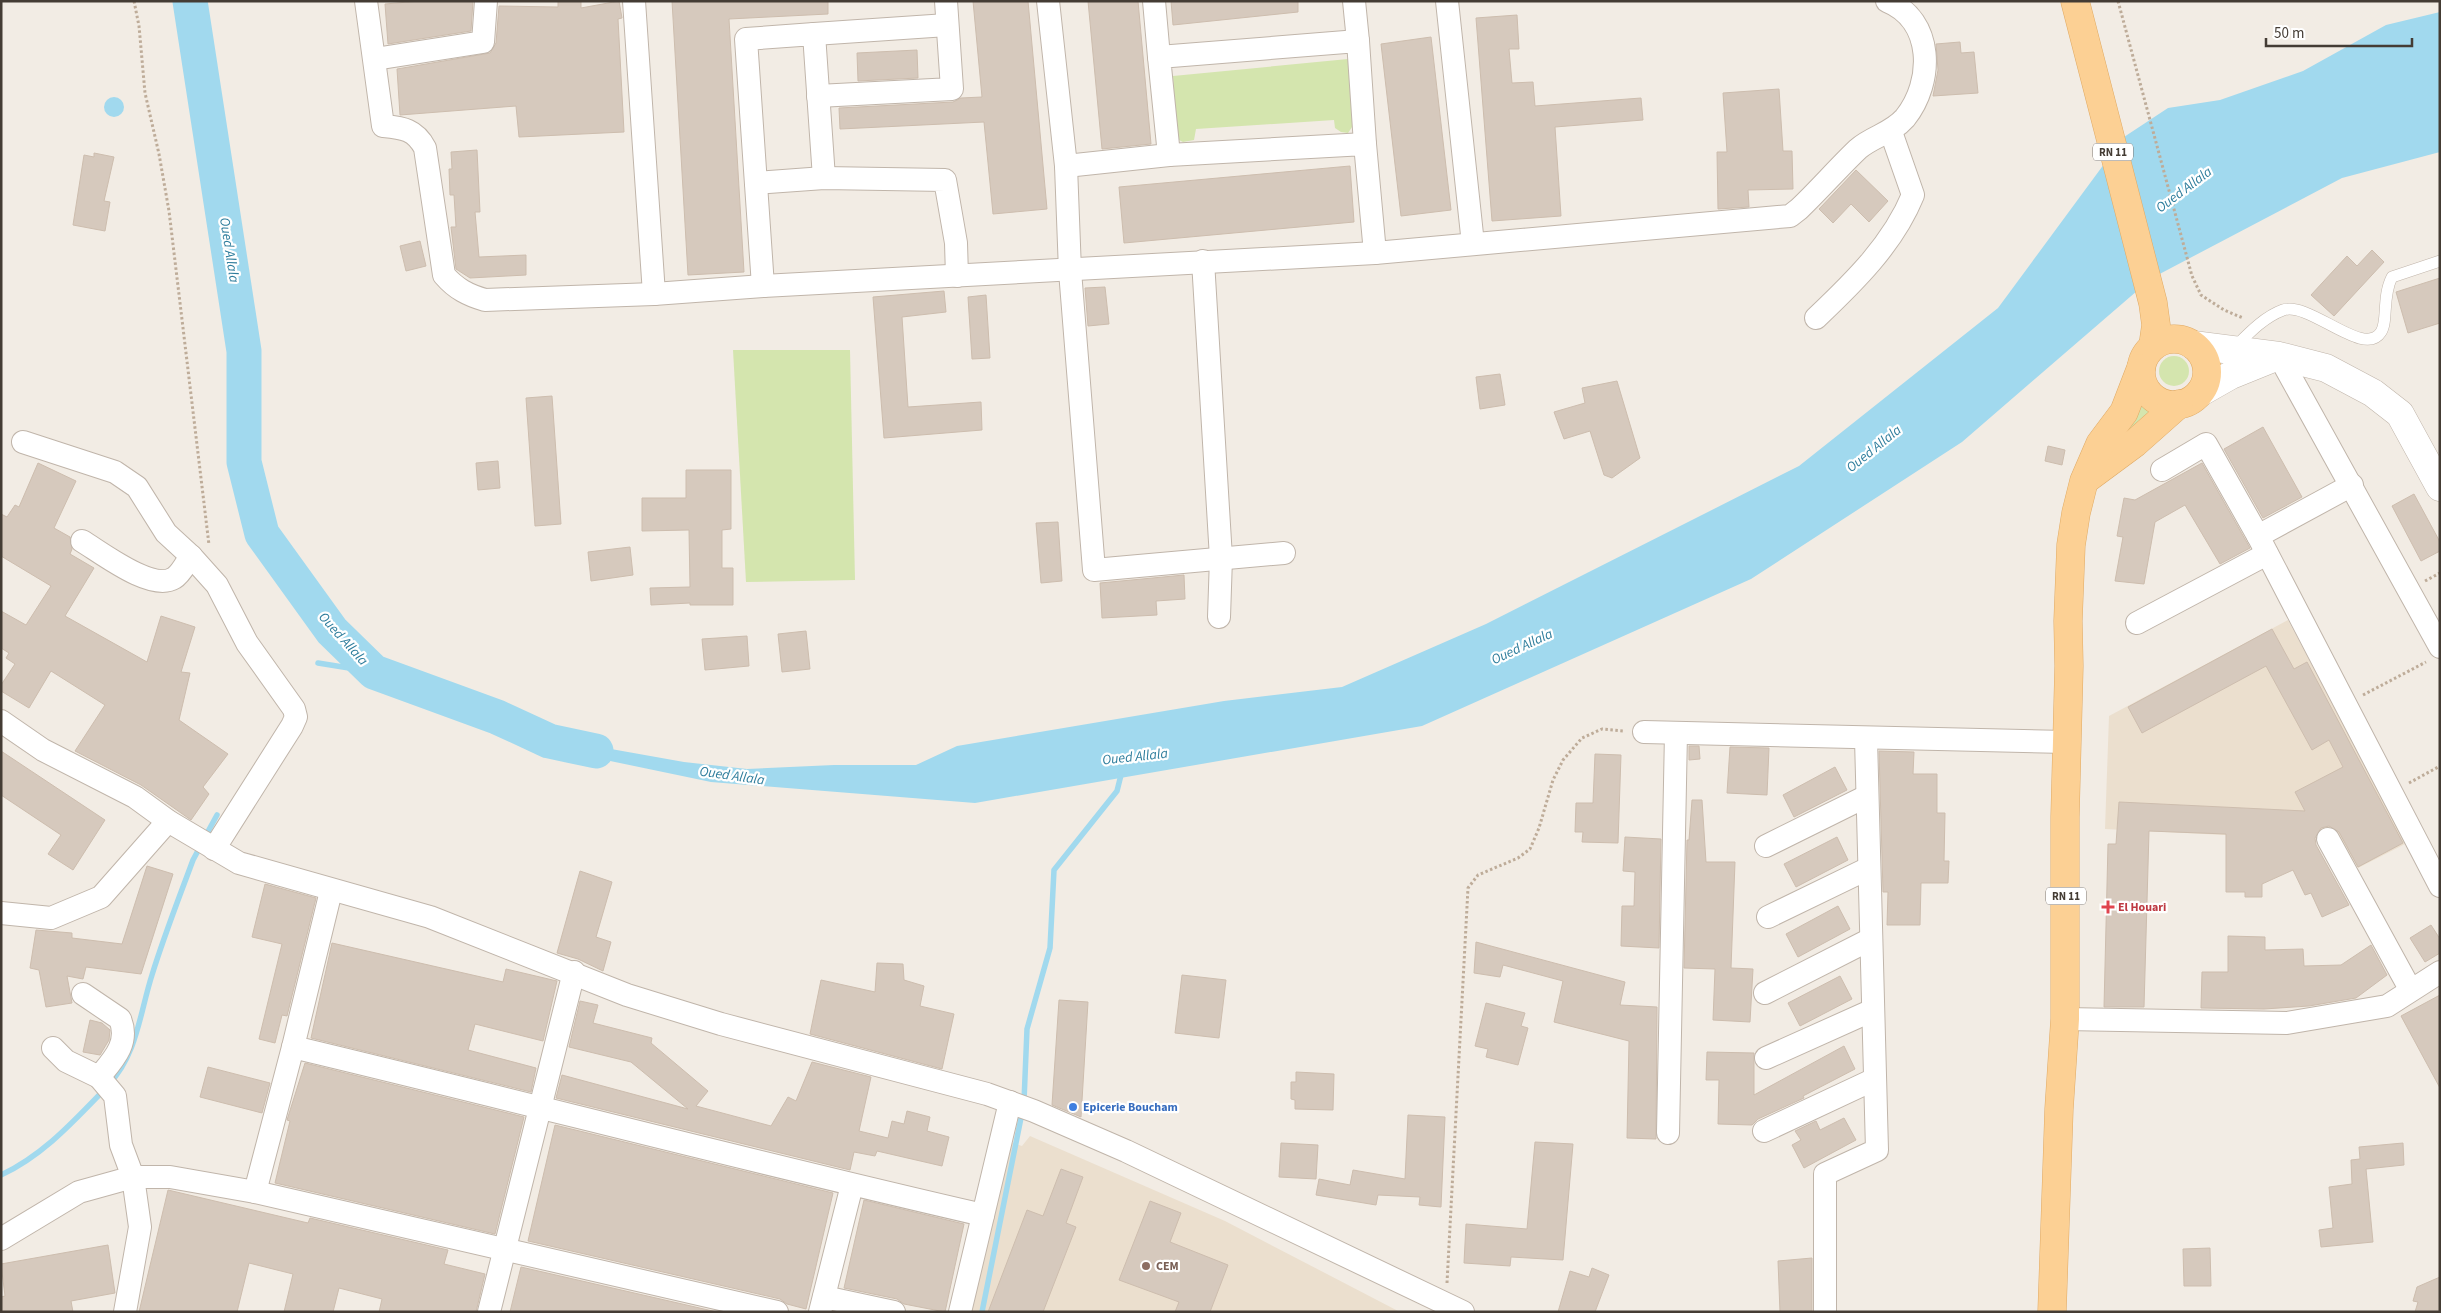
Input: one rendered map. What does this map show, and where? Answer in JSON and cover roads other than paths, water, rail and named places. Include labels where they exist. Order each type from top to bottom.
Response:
[{"type":"main road","name":"RN 11","points":[[2052,1312],[2059,1109],[2066,1019],[2066,742],[2070,571],[2076,513],[2084,480],[2100,444],[2124,412],[2147,357],[2156,325],[2153,303],[2075,1]]},
{"type":"main road","points":[[2084,480],[2135,443],[2190,398],[2206,375],[2206,366],[2199,351],[2164,323],[2153,303]]},
{"type":"main road","points":[[2189,343],[2168,339],[2147,357],[2141,377],[2148,392],[2162,402],[2190,398]]},
{"type":"street","points":[[366,1],[383,126],[403,128],[414,132],[425,148],[444,275],[454,286],[467,295],[485,300],[654,294],[763,286],[1070,271],[1203,261],[1375,253],[1790,216],[1799,210],[1859,148],[1891,132],[1906,117],[1916,99],[1924,77],[1924,42],[1918,26],[1896,5],[1887,1]]},
{"type":"street","points":[[375,59],[483,42],[486,1]]},
{"type":"street","points":[[634,1],[654,294]]},
{"type":"street","points":[[818,96],[952,89],[946,1]]},
{"type":"street","points":[[1048,1],[1066,166],[1070,271],[1094,570],[1284,553]]},
{"type":"street","points":[[1154,1],[1169,155]]},
{"type":"street","points":[[1354,1],[1375,253]]},
{"type":"street","points":[[1447,1],[1473,244]]},
{"type":"street","points":[[763,286],[746,39],[947,25]]},
{"type":"street","points":[[814,34],[824,178]]},
{"type":"street","points":[[1159,57],[1358,41]]},
{"type":"street","points":[[1816,318],[1862,275],[1906,214],[1913,195],[1891,132]]},
{"type":"street","points":[[1066,166],[1169,155],[1365,144]]},
{"type":"street","points":[[756,183],[824,178],[945,180],[956,243],[957,276]]},
{"type":"street","points":[[1203,261],[1221,558],[1219,617]]},
{"type":"street","points":[[2189,343],[2232,351],[2279,356],[2326,368],[2373,393],[2400,414],[2440,487]]},
{"type":"street","points":[[2190,398],[2239,371],[2279,356]]},
{"type":"street","points":[[2279,356],[2352,485],[2435,653]]},
{"type":"street","points":[[23,442],[115,472],[137,487],[166,533],[191,556],[217,585],[246,643],[294,709],[296,717],[205,843]]},
{"type":"street","points":[[2162,470],[2206,444],[2263,545],[2440,886]]},
{"type":"street","points":[[2137,623],[2263,545],[2352,485]]},
{"type":"street","points":[[82,541],[145,579],[161,582],[174,578],[191,556]]},
{"type":"street","points":[[1,721],[43,750],[135,797],[168,821],[239,863],[331,891],[430,917],[574,972],[627,995],[721,1024],[1020,1105],[1126,1151],[1454,1308]]},
{"type":"street","points":[[1644,732],[1866,739],[2066,742]]},
{"type":"street","points":[[1668,1133],[1676,733]]},
{"type":"street","points":[[1826,1312],[1825,1174],[1877,1150],[1866,739]]},
{"type":"street","points":[[1766,846],[1867,796]]},
{"type":"street","points":[[1,913],[51,918],[100,897],[168,821]]},
{"type":"street","points":[[2328,839],[2410,989]]},
{"type":"street","points":[[1768,917],[1869,868]]},
{"type":"street","points":[[255,1192],[293,1048],[331,891]]},
{"type":"street","points":[[1765,993],[1871,939]]},
{"type":"street","points":[[489,1312],[574,972]]},
{"type":"street","points":[[2066,1019],[2286,1023],[2387,1006],[2410,989],[2440,972]]},
{"type":"street","points":[[83,994],[120,1019],[124,1026],[121,1046],[116,1057],[99,1077]]},
{"type":"street","points":[[1766,1058],[1873,1010]]},
{"type":"street","points":[[53,1048],[66,1061],[99,1077],[116,1096],[121,1145],[133,1177],[140,1227],[125,1312]]},
{"type":"street","points":[[293,1048],[540,1106],[852,1185],[983,1215]]},
{"type":"street","points":[[1764,1131],[1875,1079]]},
{"type":"street","points":[[960,1312],[983,1215],[1020,1105]]},
{"type":"street","points":[[1,1238],[79,1192],[133,1177],[170,1177],[255,1192],[777,1312]]},
{"type":"street","points":[[852,1185],[822,1304],[894,1312]]},
{"type":"lane","points":[[2232,351],[2259,325],[2284,310],[2297,309],[2353,337],[2366,340],[2374,338],[2380,333],[2384,325],[2384,297],[2392,277],[2440,261]]},
{"type":"water","points":[[2440,12],[2440,152],[2342,178],[2152,278],[1962,442],[1751,579],[1422,726],[975,803],[711,782],[567,752],[549,741],[583,744],[684,762],[747,769],[834,765],[916,765],[957,746],[1224,701],[1342,687],[1486,624],[1799,466],[1998,308],[2124,137],[2168,108],[2220,100],[2303,71],[2386,25]]},
{"type":"water","points":[[110,97],[118,97],[124,103],[124,111],[118,117],[110,117],[104,111],[104,103]]},
{"type":"waterway","name":"Oued Allala","points":[[190,1],[244,351],[244,462],[262,534],[332,631],[374,672],[497,717],[549,741],[596,751]]},
{"type":"waterway","points":[[318,663],[374,672]]},
{"type":"waterway","points":[[1024,1101],[1027,1029],[1050,948],[1054,870],[1117,791],[1122,771]]},
{"type":"waterway","points":[[205,837],[217,815]]},
{"type":"waterway","points":[[109,1084],[118,1073],[132,1047],[152,975],[193,860],[201,845]]},
{"type":"waterway","points":[[1,1175],[43,1149],[68,1127],[103,1091]]},
{"type":"waterway","points":[[982,1312],[1022,1113]]},
{"type":"place","name":"El Houari","points":[[2108,907]]},
{"type":"place","name":"Epicerie Boucham","points":[[1073,1107]]},
{"type":"place","name":"CEM","points":[[1146,1266]]}]
